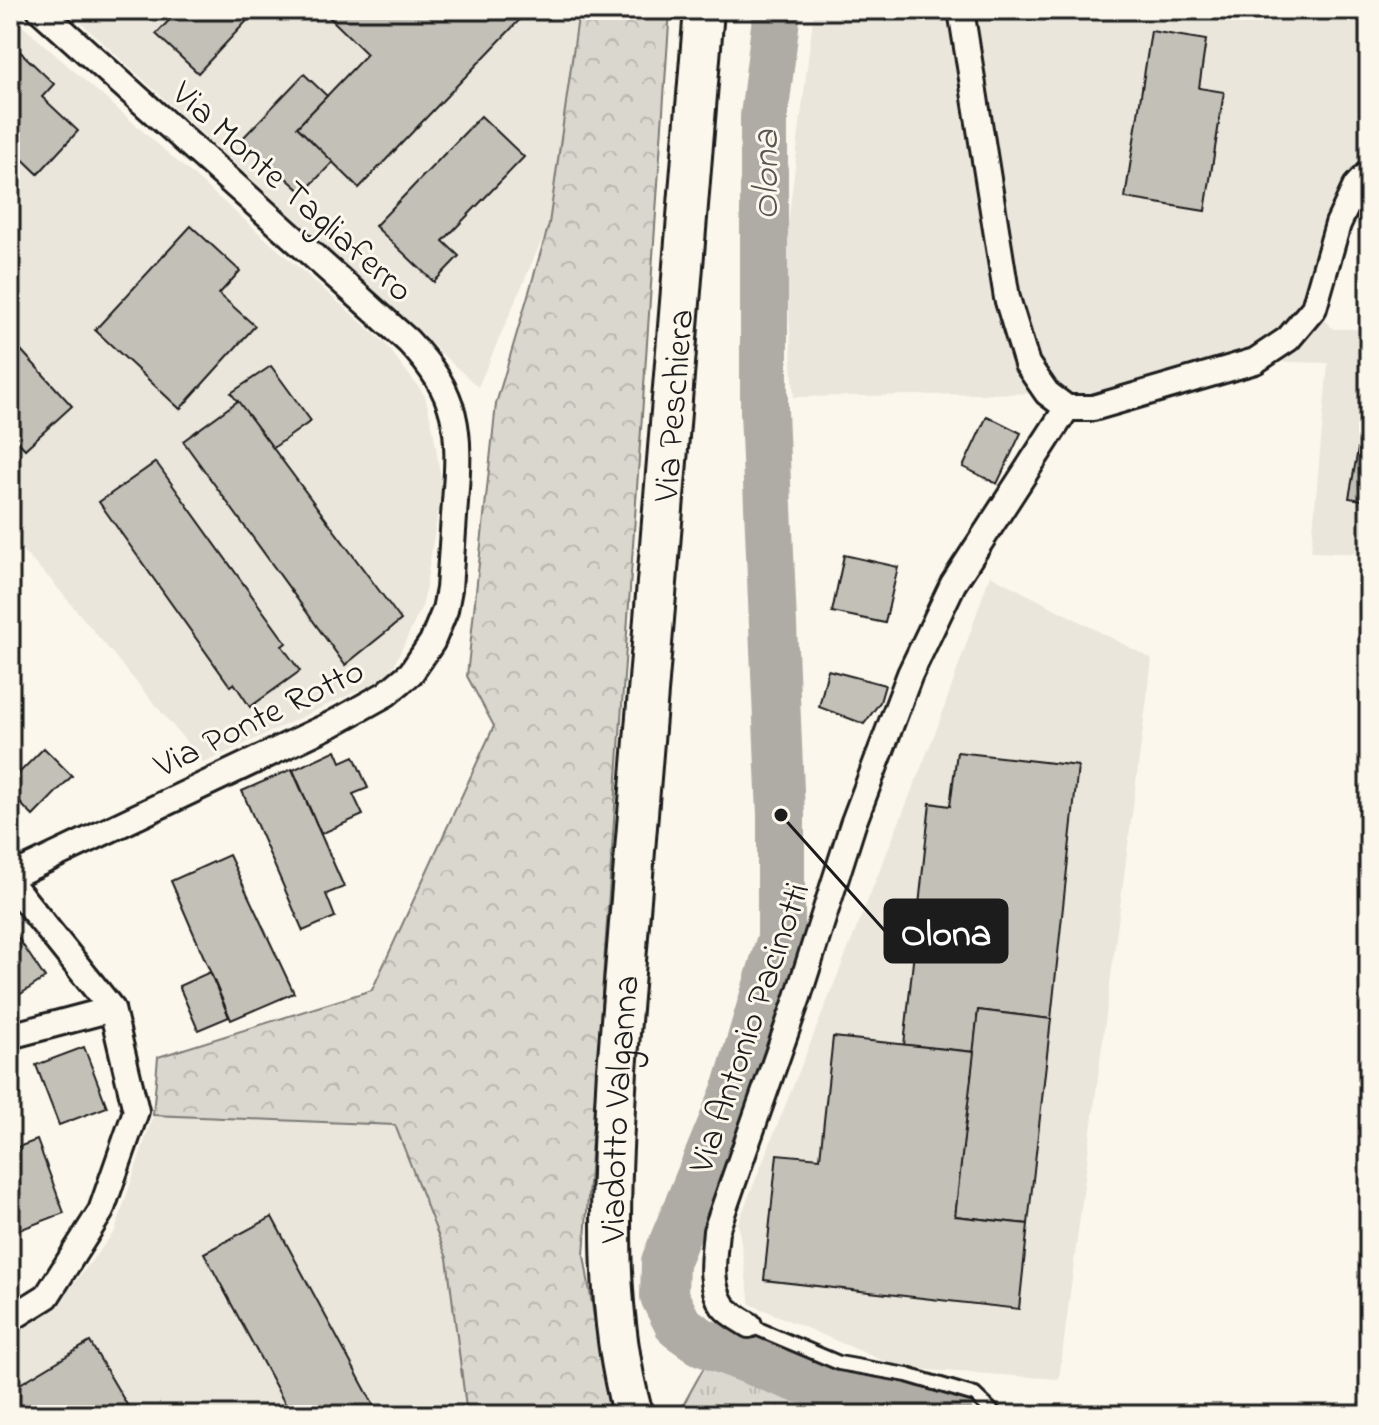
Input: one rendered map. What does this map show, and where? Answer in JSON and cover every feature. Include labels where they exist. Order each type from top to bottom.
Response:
[{"type":"main road","name":"Via Peschiera","points":[[639,800],[704,10]]},
{"type":"main road","name":"Viadotto Valganna","points":[[633,1415],[618,1337],[612,1214],[617,1070],[639,800]]},
{"type":"street","name":"Via Monte Tagliaferro","points":[[40,10],[423,356],[445,391],[455,421],[459,450]]},
{"type":"street","points":[[961,10],[1007,298],[1027,364],[1047,393],[1067,408],[1093,408],[1255,361],[1288,339],[1314,308],[1338,224],[1356,186],[1369,172]]},
{"type":"street","name":"Via Antonio Pacinotti","points":[[749,1325],[725,1308],[718,1295],[712,1270],[716,1231],[798,997],[853,824],[910,674],[953,584],[1067,408]]},
{"type":"street","name":"Via Ponte Rotto","points":[[10,880],[332,724],[399,685],[432,642],[445,610],[459,450]]},
{"type":"street","points":[[10,880],[112,1009],[136,1111],[101,1211],[47,1296],[10,1319]]},
{"type":"street","points":[[10,1036],[112,1009]]},
{"type":"lane","points":[[749,1325],[839,1363],[907,1375],[975,1395],[996,1415]]},
{"type":"shaded area","points":[[67,10],[579,10],[549,224],[478,387]]},
{"type":"shaded area","points":[[814,10],[1369,10],[1369,172],[1312,304],[1333,329],[1369,329],[1369,554],[1311,552],[1328,363],[1255,361],[1093,408],[1047,393],[794,397],[785,248]]},
{"type":"shaded area","points":[[10,15],[385,343],[425,396],[442,486],[423,604],[389,676],[204,763],[51,580],[10,538]]},
{"type":"shaded area","points":[[990,575],[1152,659],[1059,1379],[900,1368],[750,1304],[738,1223],[939,723]]},
{"type":"shaded area","points":[[153,1115],[395,1125],[447,1258],[467,1415],[10,1415],[10,1336],[56,1306],[115,1231]]},
{"type":"green space","points":[[579,10],[670,10],[584,1255],[610,1415],[467,1415],[447,1258],[395,1125],[153,1115],[158,1057],[372,990],[494,726],[467,676],[496,404],[549,224]]},
{"type":"green space","points":[[728,1324],[794,1356],[932,1396],[959,1415],[681,1415],[682,1407]]},
{"type":"building","points":[[179,10],[257,10],[198,73],[156,34]]},
{"type":"building","points":[[322,10],[529,10],[359,188],[297,127],[367,54]]},
{"type":"building","points":[[1151,31],[1206,40],[1199,88],[1224,92],[1205,211],[1125,198]]},
{"type":"building","points":[[10,42],[54,84],[42,97],[78,131],[38,174],[10,147]]},
{"type":"building","points":[[304,74],[327,96],[297,127],[333,162],[303,193],[242,139]]},
{"type":"building","points":[[481,116],[524,157],[443,241],[459,256],[434,282],[375,226]]},
{"type":"building","points":[[191,226],[240,271],[219,294],[255,326],[180,409],[95,330]]},
{"type":"building","points":[[10,338],[72,406],[25,449],[10,433]]},
{"type":"building","points":[[271,366],[311,421],[273,448],[231,393]]},
{"type":"building","points":[[1369,390],[1369,501],[1349,498]]},
{"type":"building","points":[[238,401],[401,620],[345,665],[183,441]]},
{"type":"building","points":[[987,416],[1021,433],[997,484],[963,467]]},
{"type":"building","points":[[156,462],[286,643],[282,646],[300,671],[250,707],[234,683],[230,686],[99,502]]},
{"type":"building","points":[[844,555],[898,567],[885,623],[832,612]]},
{"type":"building","points":[[828,670],[885,685],[880,702],[864,724],[819,707]]},
{"type":"building","points":[[44,748],[72,776],[33,816],[10,793],[10,782]]},
{"type":"building","points":[[336,750],[341,762],[354,756],[368,788],[353,794],[363,815],[321,834],[293,770]]},
{"type":"building","points":[[957,752],[1078,766],[1051,1019],[978,1010],[974,1052],[904,1045],[930,803],[950,806]]},
{"type":"building","points":[[292,769],[344,887],[326,894],[335,917],[303,931],[242,791]]},
{"type":"building","points":[[229,855],[294,993],[231,1020],[171,881]]},
{"type":"building","points":[[10,926],[45,978],[10,1001]]},
{"type":"building","points":[[210,972],[229,1017],[198,1030],[179,986]]},
{"type":"building","points":[[978,1010],[1051,1019],[1028,1224],[955,1216]]},
{"type":"building","points":[[833,1037],[974,1052],[955,1216],[1028,1224],[1019,1309],[764,1280],[777,1154],[820,1158]]},
{"type":"building","points":[[84,1047],[107,1107],[59,1125],[36,1065]]},
{"type":"building","points":[[37,1140],[64,1213],[14,1232],[10,1221],[10,1150]]},
{"type":"building","points":[[272,1217],[379,1415],[291,1415],[204,1253]]},
{"type":"building","points":[[90,1342],[133,1415],[10,1415],[10,1390]]},
{"type":"waterway","name":"Olona","points":[[777,10],[764,117],[764,411],[781,815],[781,938],[737,1087],[665,1262],[664,1296],[679,1326],[702,1342],[799,1379],[949,1415]]},
{"type":"place","name":"Olona","points":[[781,815]]}]
